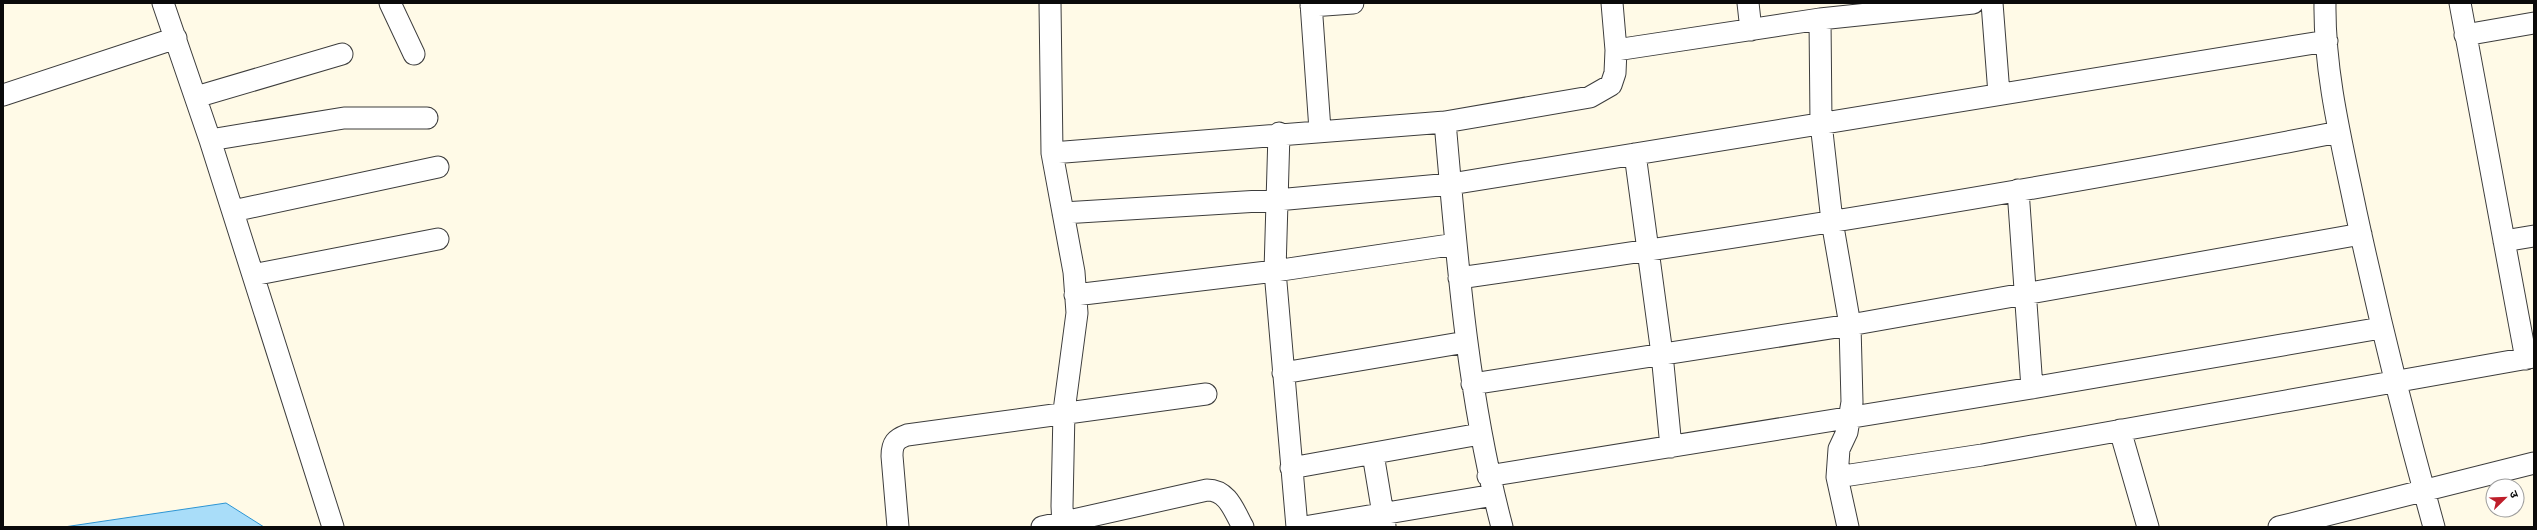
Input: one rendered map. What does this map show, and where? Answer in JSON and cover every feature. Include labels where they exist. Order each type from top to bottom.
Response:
[{"type":"street","points":[[163,3],[210,140],[333,527]]},
{"type":"street","points":[[390,3],[414,54]]},
{"type":"street","points":[[1050,3],[1052,152],[1074,272],[1077,313],[1064,412],[1063,525]]},
{"type":"street","points":[[1320,130],[1311,4],[1353,3]]},
{"type":"street","points":[[1052,152],[1279,133],[1446,122],[1590,97],[1612,85],[1615,73],[1616,50],[1612,3]]},
{"type":"street","points":[[1748,3],[1751,30]]},
{"type":"street","points":[[1616,50],[1820,19],[1850,10],[1974,3]]},
{"type":"street","points":[[1992,3],[1999,94]]},
{"type":"street","points":[[2325,3],[2327,41],[2339,132],[2381,328],[2434,527]]},
{"type":"street","points":[[1837,477],[1982,455],[2530,358],[2504,241],[2460,3]]},
{"type":"street","points":[[1820,19],[1821,124],[1832,221],[1850,324],[1851,418],[1847,432],[1839,449],[1837,477],[1848,527]]},
{"type":"street","points":[[2465,35],[2534,23]]},
{"type":"street","points":[[3,95],[176,38]]},
{"type":"street","points":[[1062,213],[1277,200],[1451,184],[2327,41]]},
{"type":"street","points":[[196,98],[342,54]]},
{"type":"street","points":[[210,140],[344,118],[427,118]]},
{"type":"street","points":[[1446,122],[1466,342],[1480,434],[1502,527]]},
{"type":"street","points":[[1459,278],[1649,251],[2159,167],[2339,132]]},
{"type":"street","points":[[1279,133],[1275,272],[1297,527]]},
{"type":"street","points":[[1635,154],[1662,354],[1671,447]]},
{"type":"street","points":[[233,211],[438,167]]},
{"type":"street","points":[[2018,190],[2032,388]]},
{"type":"street","points":[[1472,384],[1850,324],[2361,234]]},
{"type":"street","points":[[2504,241],[2534,236]]},
{"type":"street","points":[[253,275],[438,239]]},
{"type":"street","points":[[1075,294],[1275,272],[1456,244]]},
{"type":"street","points":[[1304,527],[1385,520],[1491,485],[1671,447],[2032,388],[2381,328]]},
{"type":"street","points":[[1283,374],[1466,342]]},
{"type":"street","points":[[898,527],[892,456],[892,447],[896,439],[907,435],[1064,412],[1206,394]]},
{"type":"street","points":[[2120,430],[2148,527]]},
{"type":"street","points":[[1291,468],[1480,434]]},
{"type":"street","points":[[1373,454],[1385,520]]},
{"type":"street","points":[[2279,527],[2534,463]]},
{"type":"street","points":[[1042,527],[1063,525],[1207,490],[1216,490],[1226,497],[1243,527]]},
{"type":"water","points":[[226,503],[264,527],[64,527]]}]
